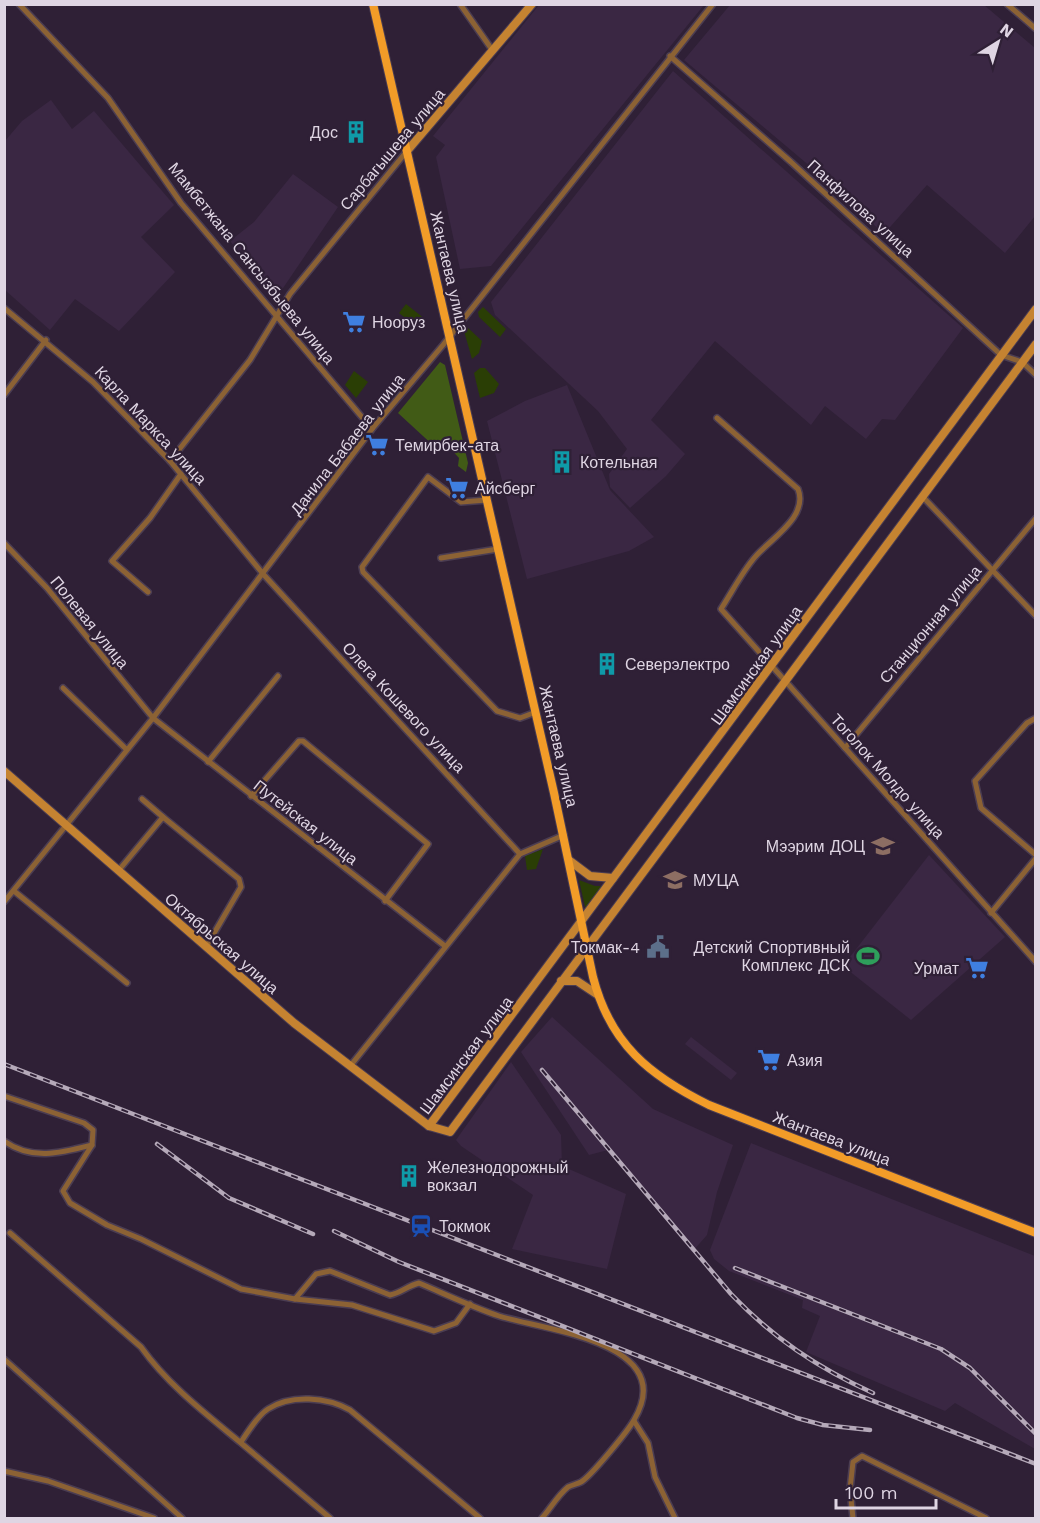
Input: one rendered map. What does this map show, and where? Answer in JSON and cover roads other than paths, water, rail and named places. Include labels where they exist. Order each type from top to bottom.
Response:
[{"type":"main road","name":"Жантаева улица","points":[[373,4],[570,861],[586,946],[598,995],[615,1033],[624,1045],[674,1088],[721,1111],[1035,1233]]},
{"type":"main road","name":"Сарбагышева улица","points":[[407,151],[532,4]]},
{"type":"main road","name":"Шамсинская улица","points":[[1035,309],[429,1126],[450,1132],[1035,344]]},
{"type":"main road","name":"Октябрьская улица","points":[[4,771],[294,1023],[429,1126]]},
{"type":"main road","points":[[570,861],[590,876],[613,878]]},
{"type":"main road","points":[[561,981],[577,981],[598,995]]},
{"type":"street","name":"Мамбетжана Сансызбыева улица","points":[[19,4],[108,98],[181,203],[372,429]]},
{"type":"street","points":[[460,4],[493,51]]},
{"type":"street","name":"Данила Бабаева улица","points":[[4,903],[265,576],[372,429],[713,4]]},
{"type":"street","points":[[1008,5],[1035,29]]},
{"type":"street","name":"Панфилова улица","points":[[670,56],[791,162],[1001,355],[1022,362],[1035,375]]},
{"type":"street","name":"Сарбагышева улица","points":[[170,461],[250,360],[290,294],[407,151]]},
{"type":"street","name":"Карла Маркса улица","points":[[4,308],[46,340],[93,382],[170,461],[265,576]]},
{"type":"street","points":[[4,395],[46,340]]},
{"type":"street","name":"Тоголок Молдо улица","points":[[717,418],[798,489],[801,497],[795,515],[754,558],[721,609],[1035,962]]},
{"type":"street","points":[[148,592],[112,561],[150,518],[181,474]]},
{"type":"street","points":[[487,500],[461,502],[428,477],[362,567],[363,572],[497,711],[520,718],[536,712]]},
{"type":"street","points":[[922,496],[1035,616]]},
{"type":"street","name":"Станционная улица","points":[[845,748],[1035,518]]},
{"type":"street","name":"Полевая улица","points":[[4,543],[47,588],[153,718]]},
{"type":"street","points":[[441,558],[498,549]]},
{"type":"street","name":"Олега Кошевого улица","points":[[265,576],[520,855]]},
{"type":"street","points":[[208,762],[278,675]]},
{"type":"street","points":[[63,688],[126,749]]},
{"type":"street","name":"Путейская улица","points":[[153,718],[445,946]]},
{"type":"street","points":[[991,913],[1035,857],[981,808],[975,781],[1027,723],[1035,718]]},
{"type":"street","points":[[251,796],[299,741],[303,741],[428,844],[385,901]]},
{"type":"street","points":[[142,799],[241,883],[206,947]]},
{"type":"street","points":[[119,870],[164,817]]},
{"type":"street","points":[[351,1065],[520,855],[564,835]]},
{"type":"street","points":[[14,891],[126,983]]},
{"type":"street","points":[[5,1098],[84,1123],[93,1130],[92,1145],[63,1191],[70,1203],[107,1225],[141,1239],[242,1289],[295,1299],[352,1305],[434,1330],[456,1323],[470,1304]]},
{"type":"street","points":[[4,1141],[15,1148],[36,1154],[64,1152],[92,1145]]},
{"type":"street","points":[[9,1233],[141,1347],[157,1370],[204,1413],[330,1518]]},
{"type":"street","points":[[295,1299],[316,1274],[330,1271],[390,1295],[398,1294],[408,1286],[418,1283],[499,1316],[564,1330],[618,1352],[633,1363],[645,1383],[642,1404],[634,1421],[582,1481],[569,1487],[544,1516],[551,1518]]},
{"type":"street","points":[[4,1359],[182,1518]]},
{"type":"street","points":[[240,1442],[266,1410],[278,1404],[294,1400],[335,1402],[350,1410],[480,1518]]},
{"type":"street","points":[[634,1421],[648,1443],[655,1477],[675,1518]]},
{"type":"street","points":[[853,1518],[850,1489],[853,1462],[858,1457],[874,1460],[920,1486],[986,1518]]},
{"type":"street","points":[[4,1471],[48,1481],[154,1518]]},
{"type":"railway","points":[[4,1064],[1036,1464]]},
{"type":"railway","points":[[542,1070],[747,1310],[797,1351],[873,1393]]},
{"type":"railway","points":[[157,1144],[229,1198],[313,1234]]},
{"type":"railway","points":[[334,1231],[399,1262],[797,1418],[823,1425],[870,1430]]},
{"type":"railway","points":[[735,1268],[941,1349],[970,1368],[1036,1434]]},
{"type":"place","name":"Дос","points":[[356,132]]},
{"type":"place","name":"Нооруз","points":[[354,322]]},
{"type":"place","name":"Темирбек-ата","points":[[377,445]]},
{"type":"place","name":"Котельная","points":[[562,462]]},
{"type":"place","name":"Айсберг","points":[[457,488]]},
{"type":"place","name":"Северэлектро","points":[[607,664]]},
{"type":"place","name":"Мээрим ДОЦ","points":[[883,846]]},
{"type":"place","name":"МУЦА","points":[[675,880]]},
{"type":"place","name":"Токмак-4","points":[[658,947]]},
{"type":"place","name":"Детский Спортивный Комплекс ДСК","points":[[868,956]]},
{"type":"place","name":"Урмат","points":[[977,968]]},
{"type":"place","name":"Азия","points":[[769,1060]]},
{"type":"place","name":"Железнодорожный вокзал","points":[[409,1176]]},
{"type":"place","name":"Токмок","points":[[421,1226]]}]
